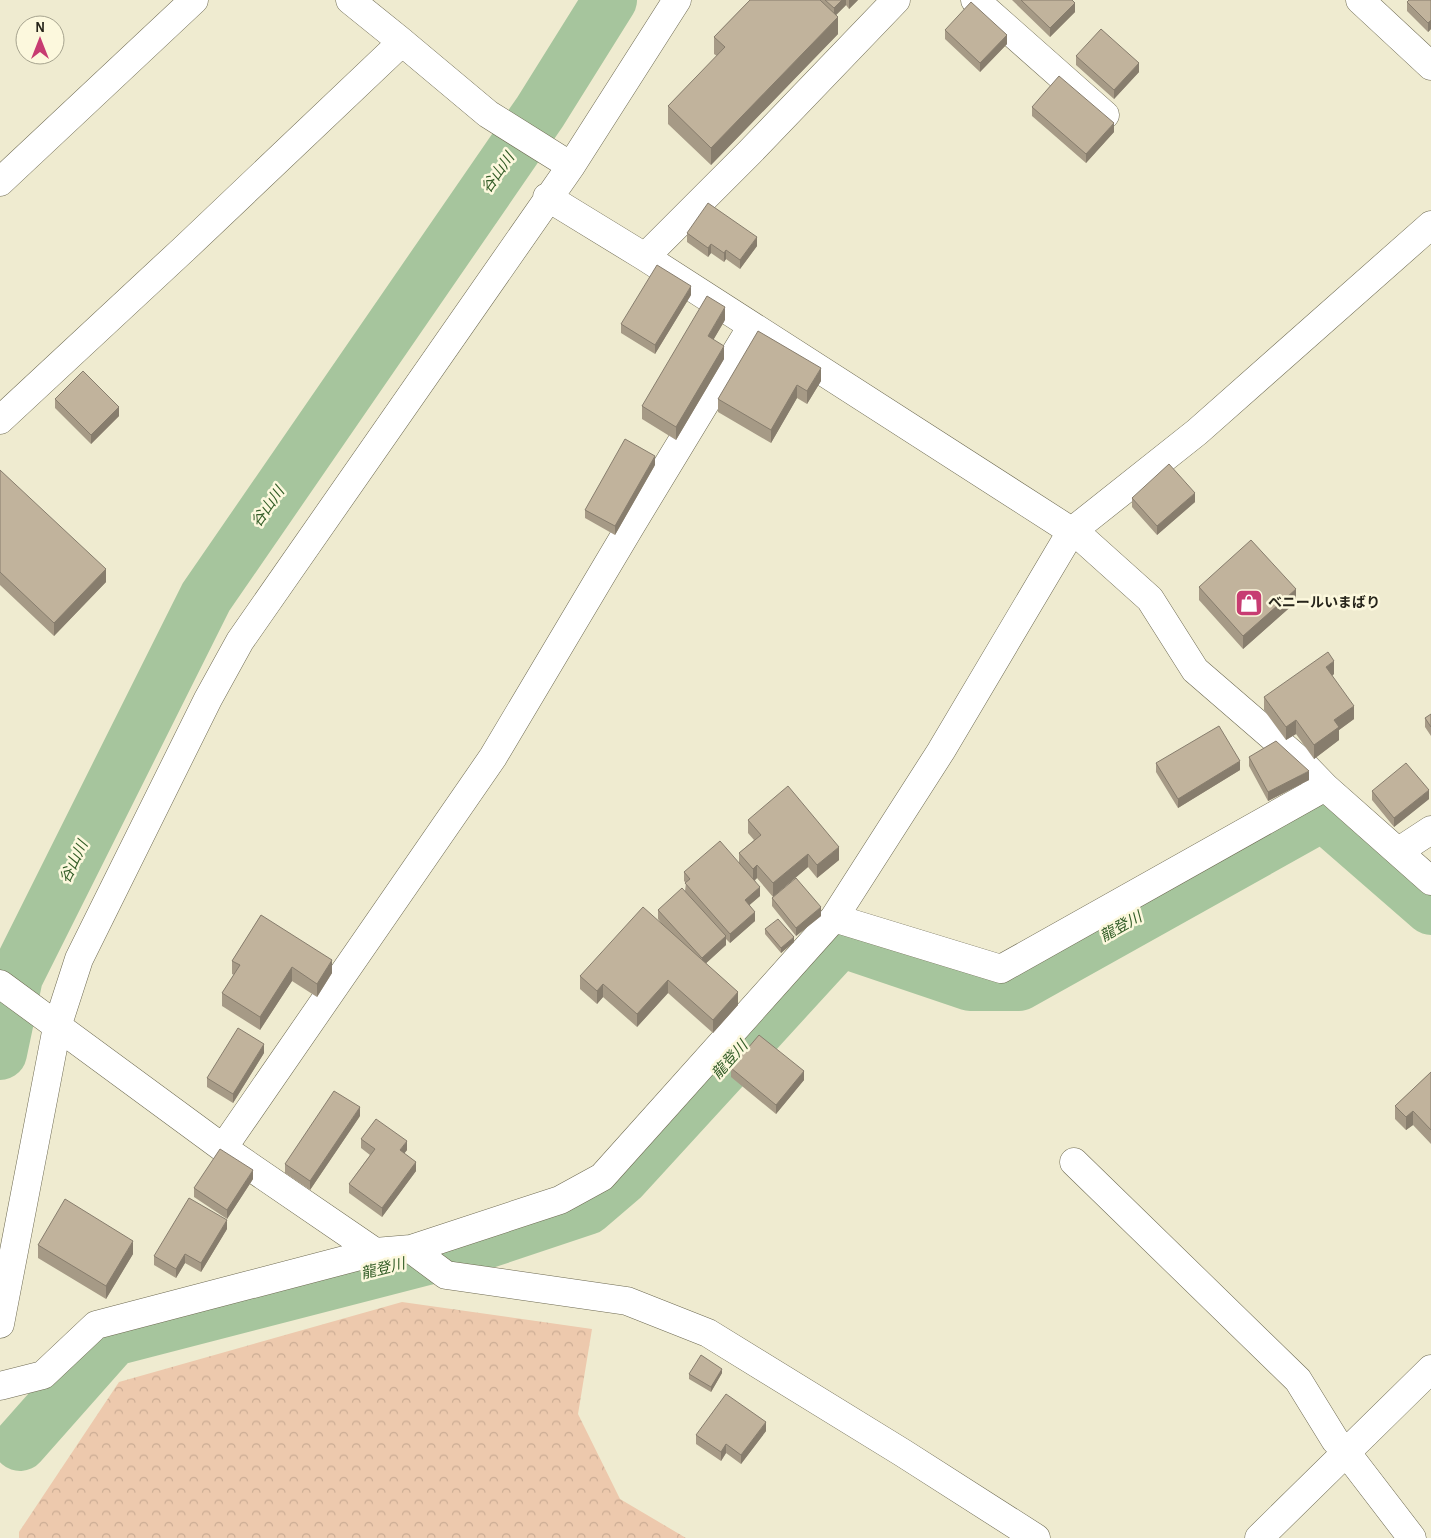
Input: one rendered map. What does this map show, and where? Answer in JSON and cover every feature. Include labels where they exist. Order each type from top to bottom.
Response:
[{"type":"street","points":[[0,182],[194,0]]},
{"type":"street","points":[[350,0],[488,114],[563,161]]},
{"type":"street","points":[[0,1324],[47,1020],[204,707],[240,641],[547,197],[563,161],[678,0]]},
{"type":"street","points":[[645,257],[750,152],[896,0]]},
{"type":"street","points":[[975,0],[1105,115]]},
{"type":"street","points":[[1360,0],[1431,66]]},
{"type":"street","points":[[0,420],[402,42]]},
{"type":"street","points":[[547,197],[645,257],[1082,538],[1150,600],[1195,670],[1298,759],[1325,787],[1431,881]]},
{"type":"street","points":[[0,1386],[43,1375],[96,1326],[376,1252],[411,1249],[560,1200],[602,1177],[834,918],[941,751],[1072,532],[1197,432],[1431,225]]},
{"type":"street","points":[[222,1148],[493,757],[752,326]]},
{"type":"street","points":[[834,918],[1001,969],[1325,787]]},
{"type":"street","points":[[1399,852],[1431,830]]},
{"type":"street","points":[[0,984],[222,1148],[376,1252]]},
{"type":"street","points":[[1074,1162],[1298,1380],[1335,1440],[1412,1538]]},
{"type":"street","points":[[411,1249],[446,1275],[627,1301],[708,1333],[903,1453],[1036,1538]]},
{"type":"street","points":[[1259,1538],[1431,1368]]},
{"type":"green space","points":[[402,1302],[592,1329],[578,1414],[620,1499],[686,1538],[19,1538],[19,1532],[119,1382]]},
{"type":"building","points":[[750,0],[820,0],[838,17],[711,148],[668,106],[725,47],[714,37]]},
{"type":"building","points":[[825,0],[842,0],[834,8]]},
{"type":"building","points":[[1021,0],[1072,0],[1075,3],[1050,28]]},
{"type":"building","points":[[1409,0],[1431,0],[1431,20],[1428,23],[1407,2]]},
{"type":"building","points":[[971,2],[1007,35],[980,63],[945,30]]},
{"type":"building","points":[[1101,29],[1139,63],[1114,90],[1076,56]]},
{"type":"building","points":[[1059,76],[1114,123],[1086,154],[1032,107]]},
{"type":"building","points":[[708,203],[757,237],[740,260],[726,250],[724,253],[711,244],[708,248],[687,233]]},
{"type":"building","points":[[657,265],[691,286],[655,345],[621,324]]},
{"type":"building","points":[[707,296],[725,307],[708,336],[724,346],[676,427],[642,406]]},
{"type":"building","points":[[758,331],[821,368],[807,391],[797,385],[771,430],[718,399]]},
{"type":"building","points":[[83,371],[119,407],[91,435],[55,399]]},
{"type":"building","points":[[625,439],[655,456],[615,526],[585,510]]},
{"type":"building","points":[[1169,464],[1195,493],[1157,526],[1132,498]]},
{"type":"building","points":[[0,470],[106,569],[54,623],[0,572]]},
{"type":"building","points":[[1251,540],[1296,589],[1243,636],[1199,587]]},
{"type":"building","points":[[1328,652],[1334,661],[1326,667],[1354,706],[1334,720],[1339,727],[1314,745],[1296,720],[1286,727],[1264,697]]},
{"type":"building","points":[[1431,714],[1431,727],[1425,718]]},
{"type":"building","points":[[1219,726],[1240,761],[1178,799],[1156,763]]},
{"type":"building","points":[[1276,741],[1309,771],[1268,792],[1249,757]]},
{"type":"building","points":[[1406,763],[1429,790],[1394,818],[1372,791]]},
{"type":"building","points":[[788,786],[839,847],[817,865],[808,854],[773,883],[757,865],[753,869],[739,853],[761,835],[748,820]]},
{"type":"building","points":[[720,841],[760,887],[745,900],[755,912],[730,934],[685,883],[690,879],[684,872]]},
{"type":"building","points":[[796,878],[821,907],[796,928],[772,898]]},
{"type":"building","points":[[682,888],[726,936],[702,958],[658,910]]},
{"type":"building","points":[[643,907],[738,992],[713,1020],[668,980],[637,1014],[603,984],[597,991],[580,976]]},
{"type":"building","points":[[261,915],[332,960],[317,984],[292,967],[260,1017],[222,993],[240,965],[232,961]]},
{"type":"building","points":[[778,919],[794,937],[781,948],[765,929]]},
{"type":"building","points":[[238,1028],[264,1044],[233,1094],[207,1078]]},
{"type":"building","points":[[759,1035],[804,1071],[776,1105],[731,1068]]},
{"type":"building","points":[[1431,1072],[1431,1130],[1413,1111],[1406,1117],[1395,1106]]},
{"type":"building","points":[[334,1091],[360,1107],[310,1181],[285,1164]]},
{"type":"building","points":[[376,1119],[407,1141],[400,1150],[416,1162],[382,1208],[349,1184],[375,1149],[361,1139]]},
{"type":"building","points":[[220,1149],[253,1170],[227,1210],[194,1188]]},
{"type":"building","points":[[189,1198],[227,1220],[201,1263],[185,1254],[176,1269],[154,1256]]},
{"type":"building","points":[[65,1199],[133,1241],[106,1286],[38,1245]]},
{"type":"building","points":[[701,1355],[722,1369],[711,1387],[689,1374]]},
{"type":"building","points":[[726,1394],[766,1422],[741,1455],[726,1444],[721,1452],[696,1435]]},
{"type":"waterway","name":"谷山川","points":[[0,1053],[16,977],[206,597],[540,112],[610,0]]},
{"type":"waterway","name":"龍登川","points":[[20,1444],[113,1339],[473,1246],[587,1208],[622,1178],[840,940],[970,984],[1019,984],[1323,814],[1431,908]]},
{"type":"place","name":"べニールいまばり","points":[[1249,603]]}]
